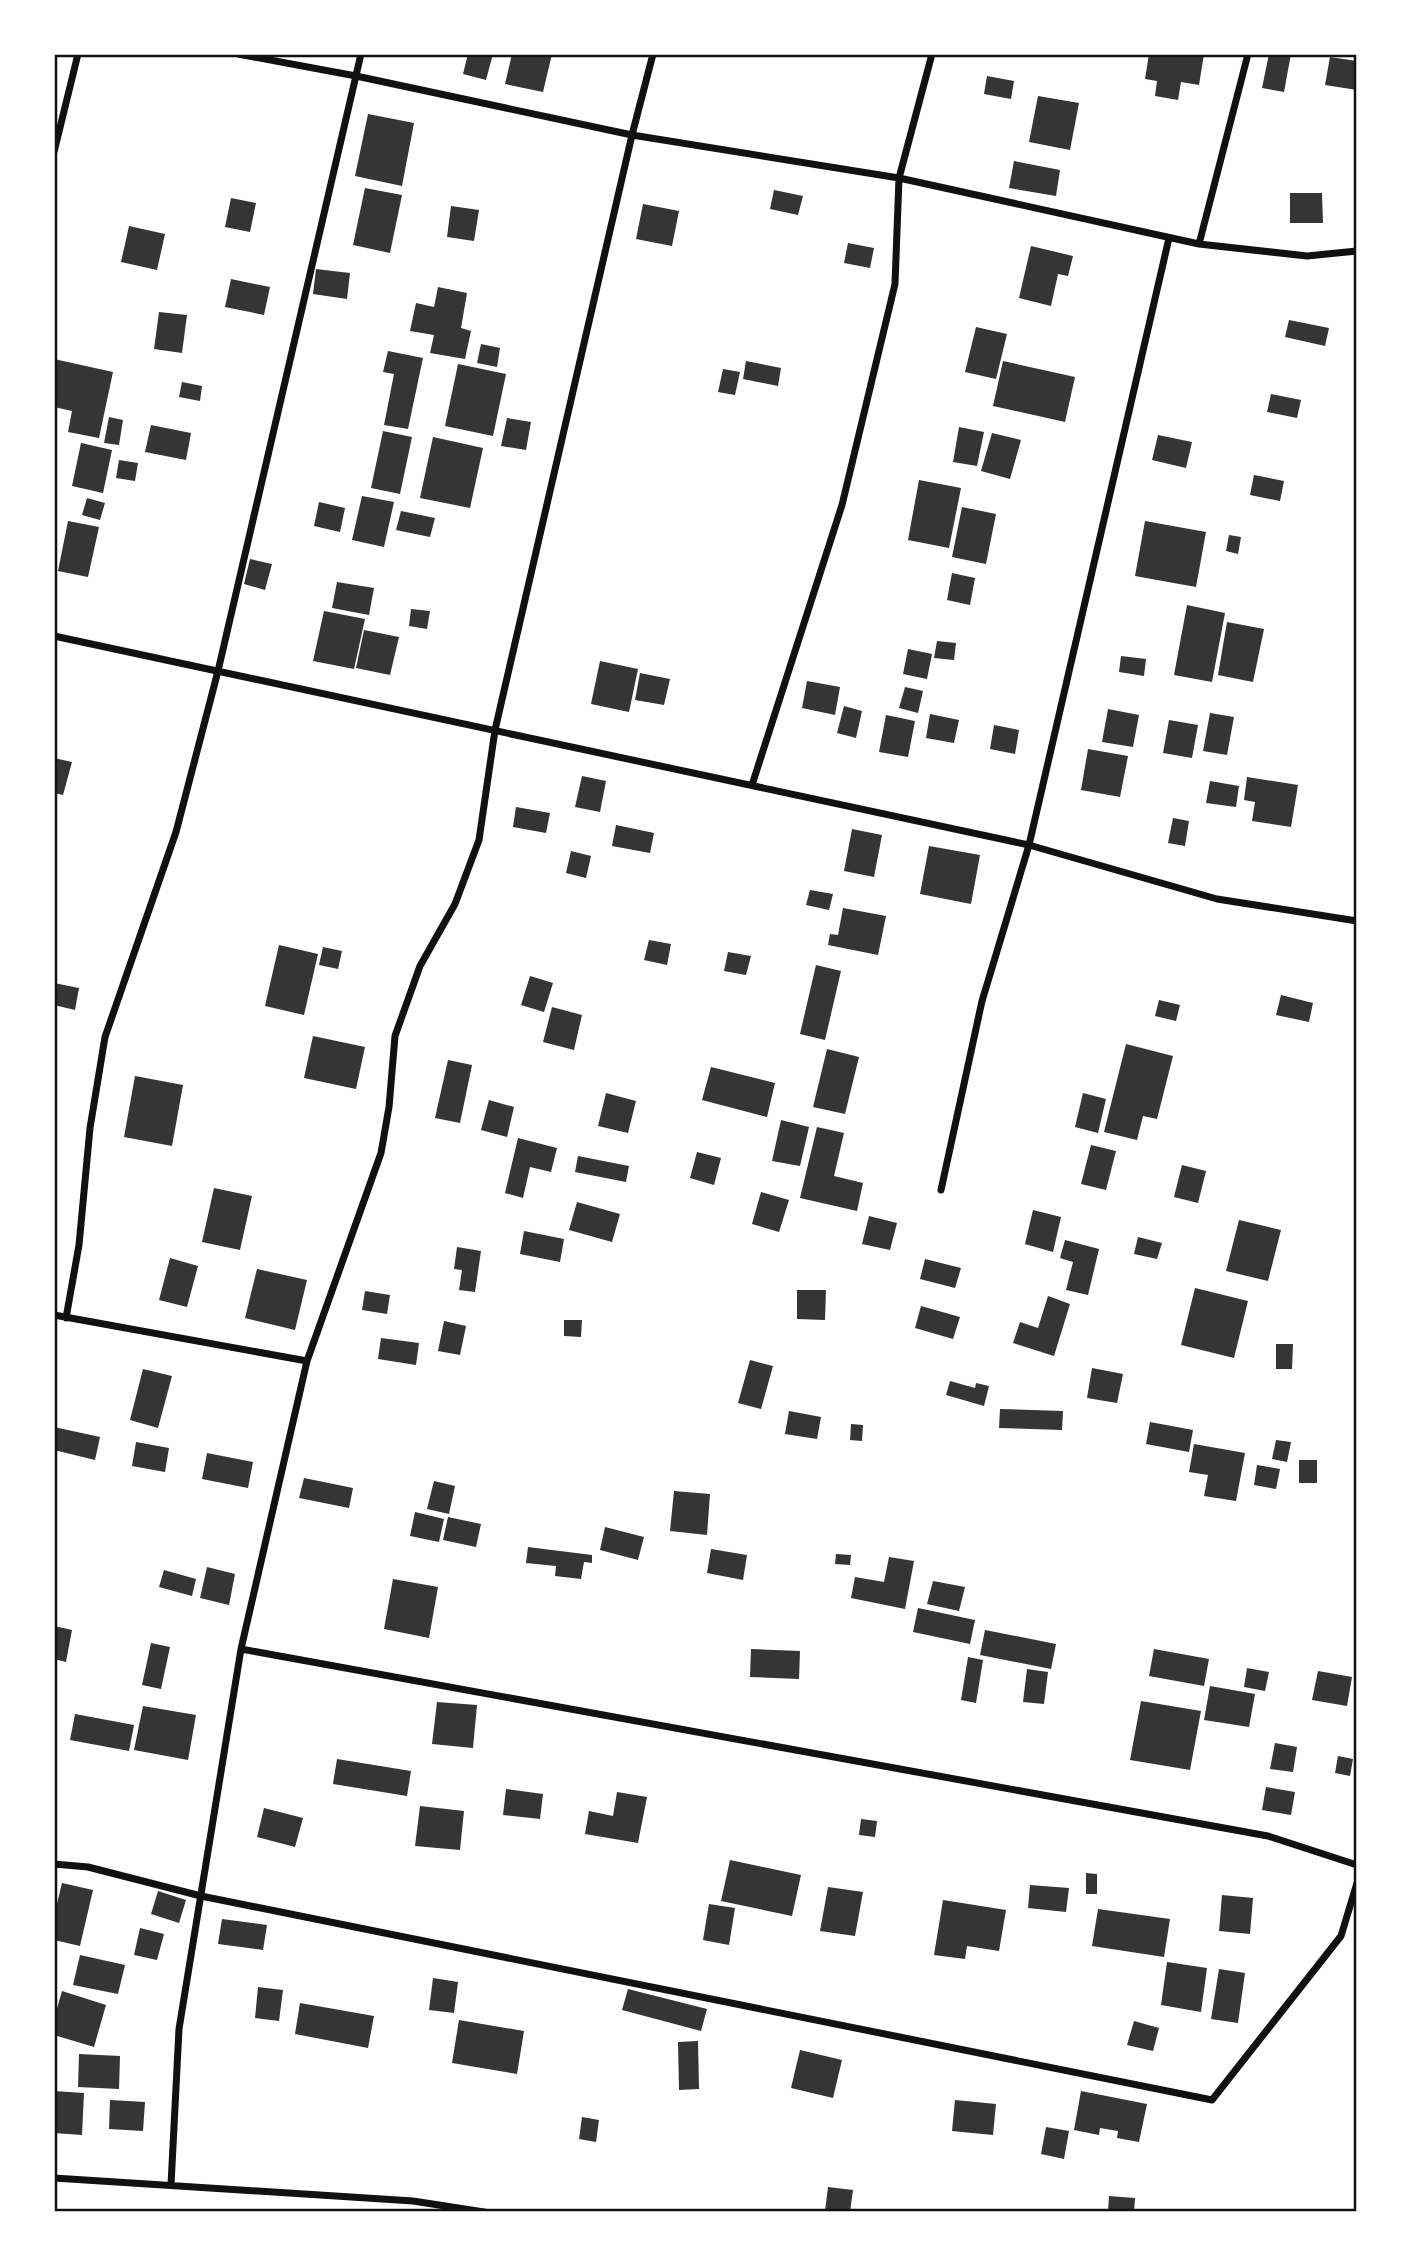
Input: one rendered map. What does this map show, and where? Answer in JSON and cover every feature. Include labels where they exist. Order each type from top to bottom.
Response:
[{"type":"street","points":[[54,152],[78,54]]},
{"type":"street","points":[[238,54],[356,76],[632,135],[899,178],[1199,244],[1307,256],[1357,251]]},
{"type":"street","points":[[66,1318],[79,1245],[90,1128],[105,1037],[176,832],[218,671],[361,54]]},
{"type":"street","points":[[171,2185],[179,2029],[241,1649],[307,1361],[381,1153],[389,1107],[395,1037],[420,966],[455,904],[479,840],[495,730],[653,54]]},
{"type":"street","points":[[752,786],[842,505],[895,284],[899,178],[932,54]]},
{"type":"street","points":[[1199,244],[1248,54]]},
{"type":"street","points":[[941,1190],[982,1001],[1029,845],[1169,238]]},
{"type":"street","points":[[54,636],[1029,845],[1217,899],[1357,921]]},
{"type":"street","points":[[54,1315],[307,1361]]},
{"type":"street","points":[[241,1649],[1268,1836],[1357,1865]]},
{"type":"street","points":[[54,1864],[88,1867],[201,1896],[1212,2099],[1341,1936],[1357,1883]]},
{"type":"street","points":[[54,2178],[413,2201],[484,2212]]},
{"type":"building","points":[[468,54],[493,54],[486,80],[463,74]]},
{"type":"building","points":[[512,54],[552,54],[543,92],[505,84]]},
{"type":"building","points":[[1149,54],[1204,54],[1199,85],[1181,82],[1178,100],[1155,96],[1157,81],[1145,79]]},
{"type":"building","points":[[1269,54],[1291,54],[1284,92],[1262,88]]},
{"type":"building","points":[[1330,57],[1357,61],[1357,90],[1325,85]]},
{"type":"building","points":[[987,76],[1014,81],[1011,99],[984,94]]},
{"type":"building","points":[[1038,96],[1079,103],[1070,150],[1029,142]]},
{"type":"building","points":[[368,114],[414,123],[402,186],[355,176]]},
{"type":"building","points":[[1014,161],[1060,170],[1056,196],[1009,188]]},
{"type":"building","points":[[365,188],[402,195],[390,253],[353,245]]},
{"type":"building","points":[[774,190],[803,196],[798,215],[770,209]]},
{"type":"building","points":[[1290,193],[1322,193],[1323,223],[1290,223]]},
{"type":"building","points":[[231,198],[256,203],[250,232],[225,227]]},
{"type":"building","points":[[643,204],[679,211],[672,246],[636,239]]},
{"type":"building","points":[[451,206],[479,210],[474,241],[447,237]]},
{"type":"building","points":[[129,226],[165,234],[157,270],[121,262]]},
{"type":"building","points":[[848,243],[874,248],[870,268],[844,263]]},
{"type":"building","points":[[1031,246],[1073,256],[1068,276],[1058,274],[1051,306],[1019,298]]},
{"type":"building","points":[[316,269],[350,273],[347,299],[313,294]]},
{"type":"building","points":[[231,279],[270,287],[264,315],[225,307]]},
{"type":"building","points":[[438,287],[467,293],[461,328],[471,331],[465,359],[430,353],[434,335],[410,331],[416,303],[434,307]]},
{"type":"building","points":[[159,312],[187,315],[182,353],[154,349]]},
{"type":"building","points":[[1289,320],[1329,328],[1325,346],[1285,337]]},
{"type":"building","points":[[976,327],[1007,334],[996,379],[965,372]]},
{"type":"building","points":[[481,344],[500,348],[497,367],[477,363]]},
{"type":"building","points":[[388,351],[423,358],[408,429],[384,425],[394,374],[383,372]]},
{"type":"building","points":[[54,359],[113,372],[99,438],[68,432],[72,411],[54,407]]},
{"type":"building","points":[[746,361],[781,368],[778,386],[743,379]]},
{"type":"building","points":[[1003,361],[1075,377],[1065,422],[993,406]]},
{"type":"building","points":[[458,364],[506,374],[493,436],[445,426]]},
{"type":"building","points":[[723,369],[740,372],[735,395],[718,392]]},
{"type":"building","points":[[182,382],[202,386],[200,401],[179,397]]},
{"type":"building","points":[[1271,394],[1301,400],[1297,418],[1267,412]]},
{"type":"building","points":[[109,417],[123,420],[119,445],[104,443]]},
{"type":"building","points":[[507,418],[531,422],[526,450],[501,446]]},
{"type":"building","points":[[151,425],[191,433],[186,460],[145,452]]},
{"type":"building","points":[[959,427],[984,432],[977,466],[953,462]]},
{"type":"building","points":[[383,431],[412,437],[400,494],[371,488]]},
{"type":"building","points":[[992,433],[1021,440],[1010,479],[981,471]]},
{"type":"building","points":[[1158,435],[1192,442],[1186,468],[1152,460]]},
{"type":"building","points":[[433,437],[483,448],[470,508],[420,498]]},
{"type":"building","points":[[81,443],[112,450],[103,493],[72,486]]},
{"type":"building","points":[[119,460],[138,463],[135,481],[116,478]]},
{"type":"building","points":[[1254,475],[1284,481],[1280,501],[1250,495]]},
{"type":"building","points":[[919,480],[961,488],[949,548],[908,540]]},
{"type":"building","points":[[362,496],[394,502],[384,547],[352,540]]},
{"type":"building","points":[[87,498],[105,503],[100,520],[82,515]]},
{"type":"building","points":[[319,502],[345,508],[340,532],[314,526]]},
{"type":"building","points":[[962,507],[996,514],[986,564],[952,557]]},
{"type":"building","points":[[401,511],[435,518],[430,537],[396,530]]},
{"type":"building","points":[[68,521],[99,527],[88,577],[58,571]]},
{"type":"building","points":[[1145,521],[1206,532],[1196,587],[1135,576]]},
{"type":"building","points":[[1229,535],[1241,537],[1238,554],[1226,551]]},
{"type":"building","points":[[250,559],[272,564],[265,590],[244,584]]},
{"type":"building","points":[[952,573],[975,578],[970,605],[947,600]]},
{"type":"building","points":[[337,582],[374,588],[369,615],[332,608]]},
{"type":"building","points":[[1187,605],[1225,613],[1212,682],[1174,675]]},
{"type":"building","points":[[411,609],[430,611],[427,629],[409,626]]},
{"type":"building","points":[[324,611],[365,619],[354,669],[313,661]]},
{"type":"building","points":[[1227,622],[1264,629],[1253,682],[1218,675]]},
{"type":"building","points":[[364,630],[399,637],[390,675],[356,668]]},
{"type":"building","points":[[937,641],[956,643],[954,660],[934,658]]},
{"type":"building","points":[[908,649],[932,654],[927,679],[903,674]]},
{"type":"building","points":[[1121,656],[1146,659],[1144,676],[1119,672]]},
{"type":"building","points":[[600,661],[638,669],[629,712],[591,704]]},
{"type":"building","points":[[640,673],[670,679],[664,705],[635,700]]},
{"type":"building","points":[[807,681],[840,687],[835,715],[802,708]]},
{"type":"building","points":[[905,687],[923,691],[918,713],[899,708]]},
{"type":"building","points":[[844,706],[862,711],[856,738],[837,733]]},
{"type":"building","points":[[1108,709],[1139,715],[1133,747],[1102,742]]},
{"type":"building","points":[[1210,713],[1234,717],[1227,755],[1203,751]]},
{"type":"building","points":[[930,714],[959,720],[954,743],[926,738]]},
{"type":"building","points":[[886,715],[915,721],[908,757],[879,752]]},
{"type":"building","points":[[1169,720],[1198,725],[1192,758],[1163,753]]},
{"type":"building","points":[[994,725],[1019,730],[1015,754],[990,749]]},
{"type":"building","points":[[1088,749],[1128,756],[1120,797],[1081,790]]},
{"type":"building","points":[[54,758],[72,762],[63,795],[54,793]]},
{"type":"building","points":[[582,776],[606,781],[600,812],[575,807]]},
{"type":"building","points":[[1247,777],[1298,785],[1291,827],[1252,821],[1255,802],[1244,800]]},
{"type":"building","points":[[1210,781],[1239,786],[1236,807],[1206,803]]},
{"type":"building","points":[[516,807],[550,813],[546,833],[513,827]]},
{"type":"building","points":[[1173,818],[1189,821],[1185,846],[1168,843]]},
{"type":"building","points":[[616,825],[654,833],[650,853],[612,846]]},
{"type":"building","points":[[852,829],[882,835],[874,877],[844,871]]},
{"type":"building","points":[[929,846],[980,855],[971,904],[920,894]]},
{"type":"building","points":[[571,851],[591,856],[586,878],[566,873]]},
{"type":"building","points":[[810,890],[833,894],[829,910],[806,905]]},
{"type":"building","points":[[843,908],[886,916],[878,955],[828,945],[830,934],[838,935]]},
{"type":"building","points":[[649,940],[671,944],[667,965],[644,960]]},
{"type":"building","points":[[279,945],[318,954],[304,1015],[265,1006]]},
{"type":"building","points":[[323,947],[342,951],[338,969],[319,965]]},
{"type":"building","points":[[728,952],[751,956],[746,975],[724,971]]},
{"type":"building","points":[[816,965],[841,971],[825,1040],[800,1034]]},
{"type":"building","points":[[530,976],[553,983],[544,1012],[521,1005]]},
{"type":"building","points":[[54,983],[79,988],[75,1010],[54,1005]]},
{"type":"building","points":[[1281,995],[1313,1003],[1309,1022],[1276,1015]]},
{"type":"building","points":[[1159,1000],[1180,1005],[1176,1021],[1155,1016]]},
{"type":"building","points":[[552,1007],[582,1015],[574,1050],[543,1042]]},
{"type":"building","points":[[313,1036],[365,1047],[356,1089],[304,1078]]},
{"type":"building","points":[[1126,1044],[1173,1056],[1157,1119],[1143,1116],[1137,1140],[1104,1132]]},
{"type":"building","points":[[827,1049],[859,1057],[845,1114],[813,1107]]},
{"type":"building","points":[[448,1060],[472,1065],[460,1123],[435,1118]]},
{"type":"building","points":[[711,1067],[775,1083],[767,1117],[702,1100]]},
{"type":"building","points":[[135,1076],[183,1085],[172,1146],[124,1137]]},
{"type":"building","points":[[606,1093],[636,1101],[628,1133],[598,1126]]},
{"type":"building","points":[[1083,1093],[1106,1099],[1098,1133],[1075,1127]]},
{"type":"building","points":[[489,1100],[514,1107],[507,1137],[481,1130]]},
{"type":"building","points":[[781,1120],[809,1127],[800,1166],[772,1161]]},
{"type":"building","points":[[817,1127],[844,1133],[834,1176],[863,1183],[857,1211],[800,1198]]},
{"type":"building","points":[[518,1138],[557,1148],[551,1172],[530,1167],[523,1198],[505,1193]]},
{"type":"building","points":[[1091,1145],[1116,1151],[1106,1190],[1081,1184]]},
{"type":"building","points":[[697,1152],[721,1158],[714,1185],[690,1178]]},
{"type":"building","points":[[578,1156],[629,1166],[626,1182],[575,1172]]},
{"type":"building","points":[[1182,1165],[1206,1171],[1198,1203],[1174,1197]]},
{"type":"building","points":[[214,1188],[252,1196],[240,1250],[202,1242]]},
{"type":"building","points":[[761,1192],[789,1200],[779,1232],[752,1224]]},
{"type":"building","points":[[577,1202],[620,1214],[612,1242],[569,1230]]},
{"type":"building","points":[[1033,1210],[1061,1217],[1053,1252],[1025,1244]]},
{"type":"building","points":[[869,1216],[897,1223],[890,1250],[862,1244]]},
{"type":"building","points":[[1239,1220],[1281,1230],[1268,1281],[1226,1271]]},
{"type":"building","points":[[524,1231],[564,1239],[560,1262],[520,1254]]},
{"type":"building","points":[[1138,1237],[1162,1243],[1157,1259],[1134,1254]]},
{"type":"building","points":[[1065,1240],[1099,1249],[1088,1295],[1066,1290],[1073,1262],[1060,1258]]},
{"type":"building","points":[[457,1247],[481,1251],[475,1292],[459,1290],[462,1270],[454,1269]]},
{"type":"building","points":[[170,1258],[198,1266],[187,1307],[159,1300]]},
{"type":"building","points":[[925,1259],[961,1268],[955,1288],[920,1279]]},
{"type":"building","points":[[257,1269],[307,1280],[295,1330],[245,1318]]},
{"type":"building","points":[[1195,1288],[1248,1301],[1234,1358],[1181,1345]]},
{"type":"building","points":[[797,1290],[826,1290],[825,1320],[797,1319]]},
{"type":"building","points":[[365,1291],[390,1295],[387,1314],[362,1310]]},
{"type":"building","points":[[1048,1296],[1070,1304],[1054,1356],[1013,1343],[1020,1322],[1038,1328]]},
{"type":"building","points":[[921,1306],[960,1317],[953,1339],[915,1328]]},
{"type":"building","points":[[564,1320],[582,1320],[581,1337],[564,1336]]},
{"type":"building","points":[[444,1321],[466,1326],[460,1355],[438,1351]]},
{"type":"building","points":[[381,1338],[419,1343],[416,1365],[378,1359]]},
{"type":"building","points":[[1276,1344],[1293,1344],[1292,1369],[1276,1369]]},
{"type":"building","points":[[750,1360],[773,1366],[761,1409],[738,1403]]},
{"type":"building","points":[[1092,1368],[1123,1374],[1117,1403],[1087,1398]]},
{"type":"building","points":[[143,1369],[172,1376],[158,1428],[130,1420]]},
{"type":"building","points":[[950,1381],[975,1388],[976,1383],[989,1386],[984,1406],[946,1395]]},
{"type":"building","points":[[1000,1409],[1063,1411],[1062,1430],[999,1428]]},
{"type":"building","points":[[789,1411],[821,1417],[817,1439],[785,1434]]},
{"type":"building","points":[[1150,1422],[1193,1430],[1189,1452],[1146,1444]]},
{"type":"building","points":[[851,1424],[863,1425],[862,1441],[850,1440]]},
{"type":"building","points":[[54,1427],[100,1437],[95,1460],[54,1450]]},
{"type":"building","points":[[1276,1440],[1291,1442],[1287,1462],[1272,1459]]},
{"type":"building","points":[[136,1442],[169,1448],[165,1472],[132,1466]]},
{"type":"building","points":[[1194,1444],[1245,1453],[1236,1501],[1204,1496],[1208,1475],[1189,1472]]},
{"type":"building","points":[[207,1453],[253,1462],[248,1488],[202,1479]]},
{"type":"building","points":[[1299,1460],[1317,1460],[1317,1483],[1299,1483]]},
{"type":"building","points":[[1257,1465],[1280,1469],[1276,1489],[1254,1485]]},
{"type":"building","points":[[304,1478],[353,1488],[349,1508],[299,1498]]},
{"type":"building","points":[[434,1481],[455,1486],[449,1514],[427,1509]]},
{"type":"building","points":[[674,1491],[710,1494],[707,1535],[670,1531]]},
{"type":"building","points":[[415,1512],[444,1519],[439,1542],[410,1536]]},
{"type":"building","points":[[448,1517],[481,1524],[476,1547],[443,1540]]},
{"type":"building","points":[[605,1527],[644,1537],[638,1560],[600,1550]]},
{"type":"building","points":[[528,1547],[592,1555],[592,1563],[584,1562],[581,1579],[555,1576],[556,1566],[526,1563]]},
{"type":"building","points":[[711,1549],[747,1555],[743,1580],[707,1573]]},
{"type":"building","points":[[836,1554],[851,1555],[850,1565],[835,1564]]},
{"type":"building","points":[[889,1557],[914,1561],[905,1609],[851,1598],[855,1577],[884,1582]]},
{"type":"building","points":[[207,1567],[235,1574],[229,1605],[200,1598]]},
{"type":"building","points":[[164,1570],[196,1579],[192,1596],[159,1587]]},
{"type":"building","points":[[393,1579],[438,1587],[429,1638],[384,1629]]},
{"type":"building","points":[[933,1581],[965,1587],[959,1611],[927,1604]]},
{"type":"building","points":[[918,1608],[975,1620],[970,1644],[913,1632]]},
{"type":"building","points":[[54,1626],[72,1630],[66,1662],[54,1659]]},
{"type":"building","points":[[985,1630],[1056,1644],[1051,1669],[980,1655]]},
{"type":"building","points":[[151,1643],[170,1647],[161,1689],[142,1685]]},
{"type":"building","points":[[751,1649],[800,1651],[799,1679],[750,1677]]},
{"type":"building","points":[[1154,1649],[1209,1659],[1204,1686],[1149,1676]]},
{"type":"building","points":[[968,1657],[983,1660],[976,1703],[961,1700]]},
{"type":"building","points":[[1247,1668],[1269,1672],[1265,1691],[1244,1687]]},
{"type":"building","points":[[1027,1669],[1048,1672],[1044,1704],[1023,1702]]},
{"type":"building","points":[[1318,1671],[1352,1677],[1347,1706],[1312,1700]]},
{"type":"building","points":[[1210,1686],[1255,1694],[1249,1727],[1204,1720]]},
{"type":"building","points":[[1141,1701],[1201,1711],[1190,1770],[1130,1760]]},
{"type":"building","points":[[437,1702],[477,1705],[473,1748],[432,1744]]},
{"type":"building","points":[[143,1706],[196,1715],[188,1760],[134,1750]]},
{"type":"building","points":[[75,1714],[134,1725],[129,1751],[70,1740]]},
{"type":"building","points":[[1275,1743],[1297,1747],[1293,1772],[1270,1769]]},
{"type":"building","points":[[1338,1756],[1353,1759],[1350,1776],[1335,1773]]},
{"type":"building","points":[[337,1759],[411,1771],[407,1796],[333,1784]]},
{"type":"building","points":[[1266,1787],[1295,1792],[1291,1815],[1262,1810]]},
{"type":"building","points":[[506,1789],[543,1794],[540,1819],[503,1815]]},
{"type":"building","points":[[617,1792],[647,1797],[638,1843],[585,1834],[589,1811],[613,1816]]},
{"type":"building","points":[[420,1806],[464,1811],[460,1850],[415,1846]]},
{"type":"building","points":[[264,1808],[303,1818],[295,1847],[257,1837]]},
{"type":"building","points":[[861,1819],[877,1821],[875,1837],[859,1835]]},
{"type":"building","points":[[730,1860],[801,1875],[792,1916],[721,1901]]},
{"type":"building","points":[[1086,1873],[1097,1874],[1097,1894],[1086,1894]]},
{"type":"building","points":[[62,1883],[93,1890],[80,1946],[54,1940],[54,1916]]},
{"type":"building","points":[[1030,1885],[1069,1888],[1066,1912],[1028,1908]]},
{"type":"building","points":[[828,1887],[863,1892],[855,1936],[820,1931]]},
{"type":"building","points":[[158,1891],[186,1900],[179,1923],[151,1914]]},
{"type":"building","points":[[1222,1895],[1253,1898],[1250,1934],[1219,1931]]},
{"type":"building","points":[[943,1900],[1006,1910],[999,1951],[967,1946],[965,1959],[934,1955]]},
{"type":"building","points":[[709,1904],[735,1908],[729,1945],[703,1940]]},
{"type":"building","points":[[1098,1909],[1170,1919],[1164,1957],[1092,1946]]},
{"type":"building","points":[[222,1919],[267,1925],[263,1950],[218,1944]]},
{"type":"building","points":[[140,1928],[164,1934],[157,1960],[134,1955]]},
{"type":"building","points":[[80,1955],[125,1965],[118,1994],[73,1985]]},
{"type":"building","points":[[1167,1962],[1207,1968],[1201,2012],[1161,2005]]},
{"type":"building","points":[[1219,1969],[1245,1973],[1238,2023],[1211,2019]]},
{"type":"building","points":[[433,1978],[458,1982],[454,2013],[429,2010]]},
{"type":"building","points":[[258,1987],[283,1990],[279,2021],[255,2018]]},
{"type":"building","points":[[628,1989],[707,2009],[701,2031],[622,2010]]},
{"type":"building","points":[[62,1991],[106,2005],[94,2047],[54,2035],[54,2019]]},
{"type":"building","points":[[300,2003],[374,2016],[368,2048],[295,2034]]},
{"type":"building","points":[[459,2020],[524,2031],[517,2074],[452,2063]]},
{"type":"building","points":[[1134,2021],[1159,2028],[1153,2051],[1127,2045]]},
{"type":"building","points":[[698,2041],[699,2089],[679,2090],[678,2042]]},
{"type":"building","points":[[800,2050],[842,2060],[833,2098],[791,2088]]},
{"type":"building","points":[[79,2054],[120,2056],[119,2089],[78,2087]]},
{"type":"building","points":[[54,2091],[84,2093],[82,2135],[54,2133]]},
{"type":"building","points":[[1081,2091],[1147,2104],[1139,2142],[1117,2138],[1118,2131],[1100,2128],[1099,2135],[1074,2130]]},
{"type":"building","points":[[110,2100],[145,2102],[143,2131],[109,2129]]},
{"type":"building","points":[[955,2100],[996,2104],[993,2135],[952,2131]]},
{"type":"building","points":[[582,2117],[599,2120],[596,2142],[579,2139]]},
{"type":"building","points":[[1046,2127],[1069,2131],[1064,2159],[1041,2154]]},
{"type":"building","points":[[828,2187],[853,2190],[850,2212],[825,2211]]},
{"type":"building","points":[[1109,2196],[1135,2198],[1134,2212],[1108,2212]]}]
